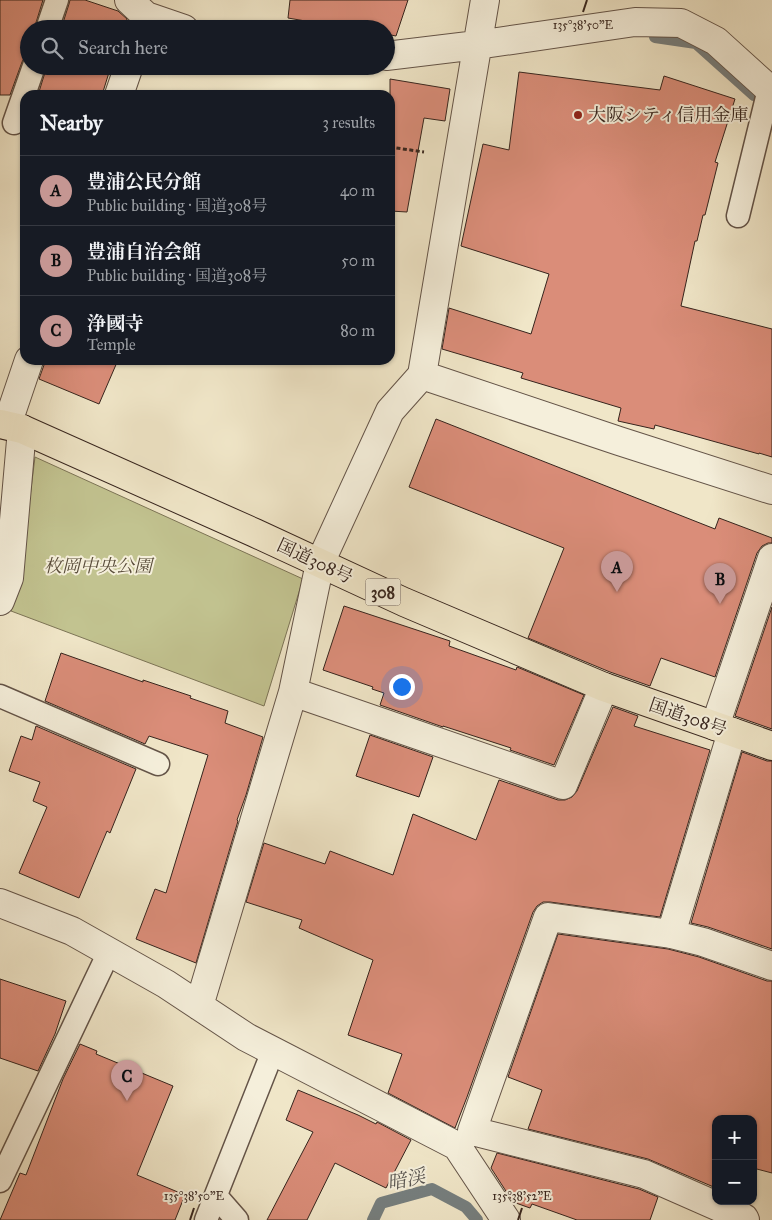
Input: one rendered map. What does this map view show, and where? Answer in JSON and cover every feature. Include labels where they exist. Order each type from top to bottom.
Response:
[{"type":"highway","name":"国道308号","points":[[10,426],[404,602],[604,687],[772,746]]},
{"type":"street","points":[[199,1006],[292,692],[320,563],[390,412],[422,375],[485,0]]},
{"type":"street","points":[[139,15],[155,20]]},
{"type":"street","points":[[395,55],[635,22],[681,23],[716,41],[771,89]]},
{"type":"street","points":[[121,90],[126,75]]},
{"type":"street","points":[[0,602],[8,578],[10,426],[28,365]]},
{"type":"street","points":[[422,375],[772,490]]},
{"type":"street","points":[[672,934],[724,729],[772,558]]},
{"type":"street","points":[[292,692],[563,786],[604,687]]},
{"type":"street","points":[[0,903],[72,931],[166,984],[246,1037],[272,1051],[464,1139],[644,1174],[746,1220]]},
{"type":"street","points":[[506,1220],[464,1139],[548,917],[672,934],[703,942],[772,966]]},
{"type":"lane","points":[[50,20],[57,0]]},
{"type":"lane","points":[[26,90],[31,75]]},
{"type":"lane","points":[[738,216],[771,89]]},
{"type":"lane","points":[[14,123],[20,106]]},
{"type":"lane","points":[[0,696],[158,764]]},
{"type":"lane","points":[[0,1181],[109,952]]},
{"type":"lane","points":[[206,1220],[272,1051]]},
{"type":"lane","points":[[216,1196],[237,1220]]},
{"type":"green space","name":"枚岡中央公園","points":[[35,457],[303,579],[264,706],[11,611],[21,569]]},
{"type":"building","points":[[0,0],[43,0],[37,20],[20,20],[20,68],[10,95],[0,95]]},
{"type":"building","points":[[70,0],[85,0],[118,11],[127,19],[127,20],[64,20]]},
{"type":"building","points":[[290,0],[408,0],[396,36],[395,20],[300,20],[288,18]]},
{"type":"building","points":[[519,72],[660,90],[664,76],[735,99],[715,162],[718,163],[705,215],[703,215],[697,241],[695,241],[681,306],[772,329],[772,457],[655,425],[654,429],[618,421],[621,408],[521,378],[523,373],[442,349],[449,308],[531,334],[549,274],[461,246],[483,144],[509,150]]},
{"type":"building","points":[[44,75],[108,75],[104,90],[40,90]]},
{"type":"building","points":[[390,79],[450,89],[445,121],[424,118],[407,212],[395,211],[395,90],[390,90]]},
{"type":"building","points":[[44,365],[116,365],[99,404],[39,379]]},
{"type":"building","points":[[436,419],[715,529],[719,518],[772,538],[772,543],[762,546],[757,553],[715,677],[661,658],[650,686],[610,672],[528,638],[564,548],[409,487]]},
{"type":"building","points":[[344,606],[450,641],[449,646],[516,670],[517,667],[584,695],[554,765],[510,750],[511,748],[380,705],[384,693],[372,689],[373,687],[323,670]]},
{"type":"building","points":[[772,607],[772,729],[735,716]]},
{"type":"building","points":[[61,653],[143,682],[143,680],[191,696],[190,698],[228,711],[225,723],[263,737],[196,963],[136,939],[155,889],[166,893],[208,755],[149,736],[145,744],[45,701]]},
{"type":"building","points":[[613,707],[638,716],[634,726],[710,750],[660,917],[550,902],[543,902],[537,906],[533,912],[455,1128],[388,1093],[402,1054],[348,1035],[373,960],[299,928],[302,920],[246,902],[264,843],[325,864],[330,851],[393,875],[413,814],[476,840],[499,780],[558,800],[572,797],[577,791]]},
{"type":"building","points":[[36,726],[136,769],[110,833],[107,831],[79,898],[19,873],[47,807],[33,801],[40,782],[9,771],[21,736],[32,740]]},
{"type":"building","points":[[370,735],[433,757],[419,797],[356,776]]},
{"type":"building","points":[[742,752],[772,761],[772,949],[691,923]]},
{"type":"building","points":[[558,934],[668,949],[772,981],[772,1173],[757,1169],[757,1115],[712,1115],[712,1186],[648,1159],[528,1129],[542,1090],[508,1077]]},
{"type":"building","points":[[0,979],[66,1001],[55,1034],[38,1071],[0,1058]]},
{"type":"building","points":[[80,1044],[97,1051],[96,1054],[173,1086],[137,1175],[185,1195],[175,1220],[0,1220],[20,1173],[26,1175],[63,1079]]},
{"type":"building","points":[[298,1090],[376,1124],[377,1122],[411,1140],[386,1188],[335,1163],[307,1220],[267,1220],[313,1132],[286,1120]]},
{"type":"building","points":[[497,1153],[639,1189],[658,1197],[650,1220],[577,1220],[532,1204],[530,1208],[513,1202],[491,1168]]},
{"type":"waterway","points":[[655,37],[696,43],[754,95]]},
{"type":"waterway","name":"暗渓","points":[[373,1220],[381,1203],[432,1189],[466,1207],[477,1220]]},
{"type":"place","name":"大阪シティ信用金庫","points":[[578,115]]},
{"type":"place","name":"豊浦公民分館","points":[[617,592]]},
{"type":"place","name":"豊浦自治会館","points":[[720,604]]},
{"type":"place","name":"浄國寺","points":[[127,1101]]}]
